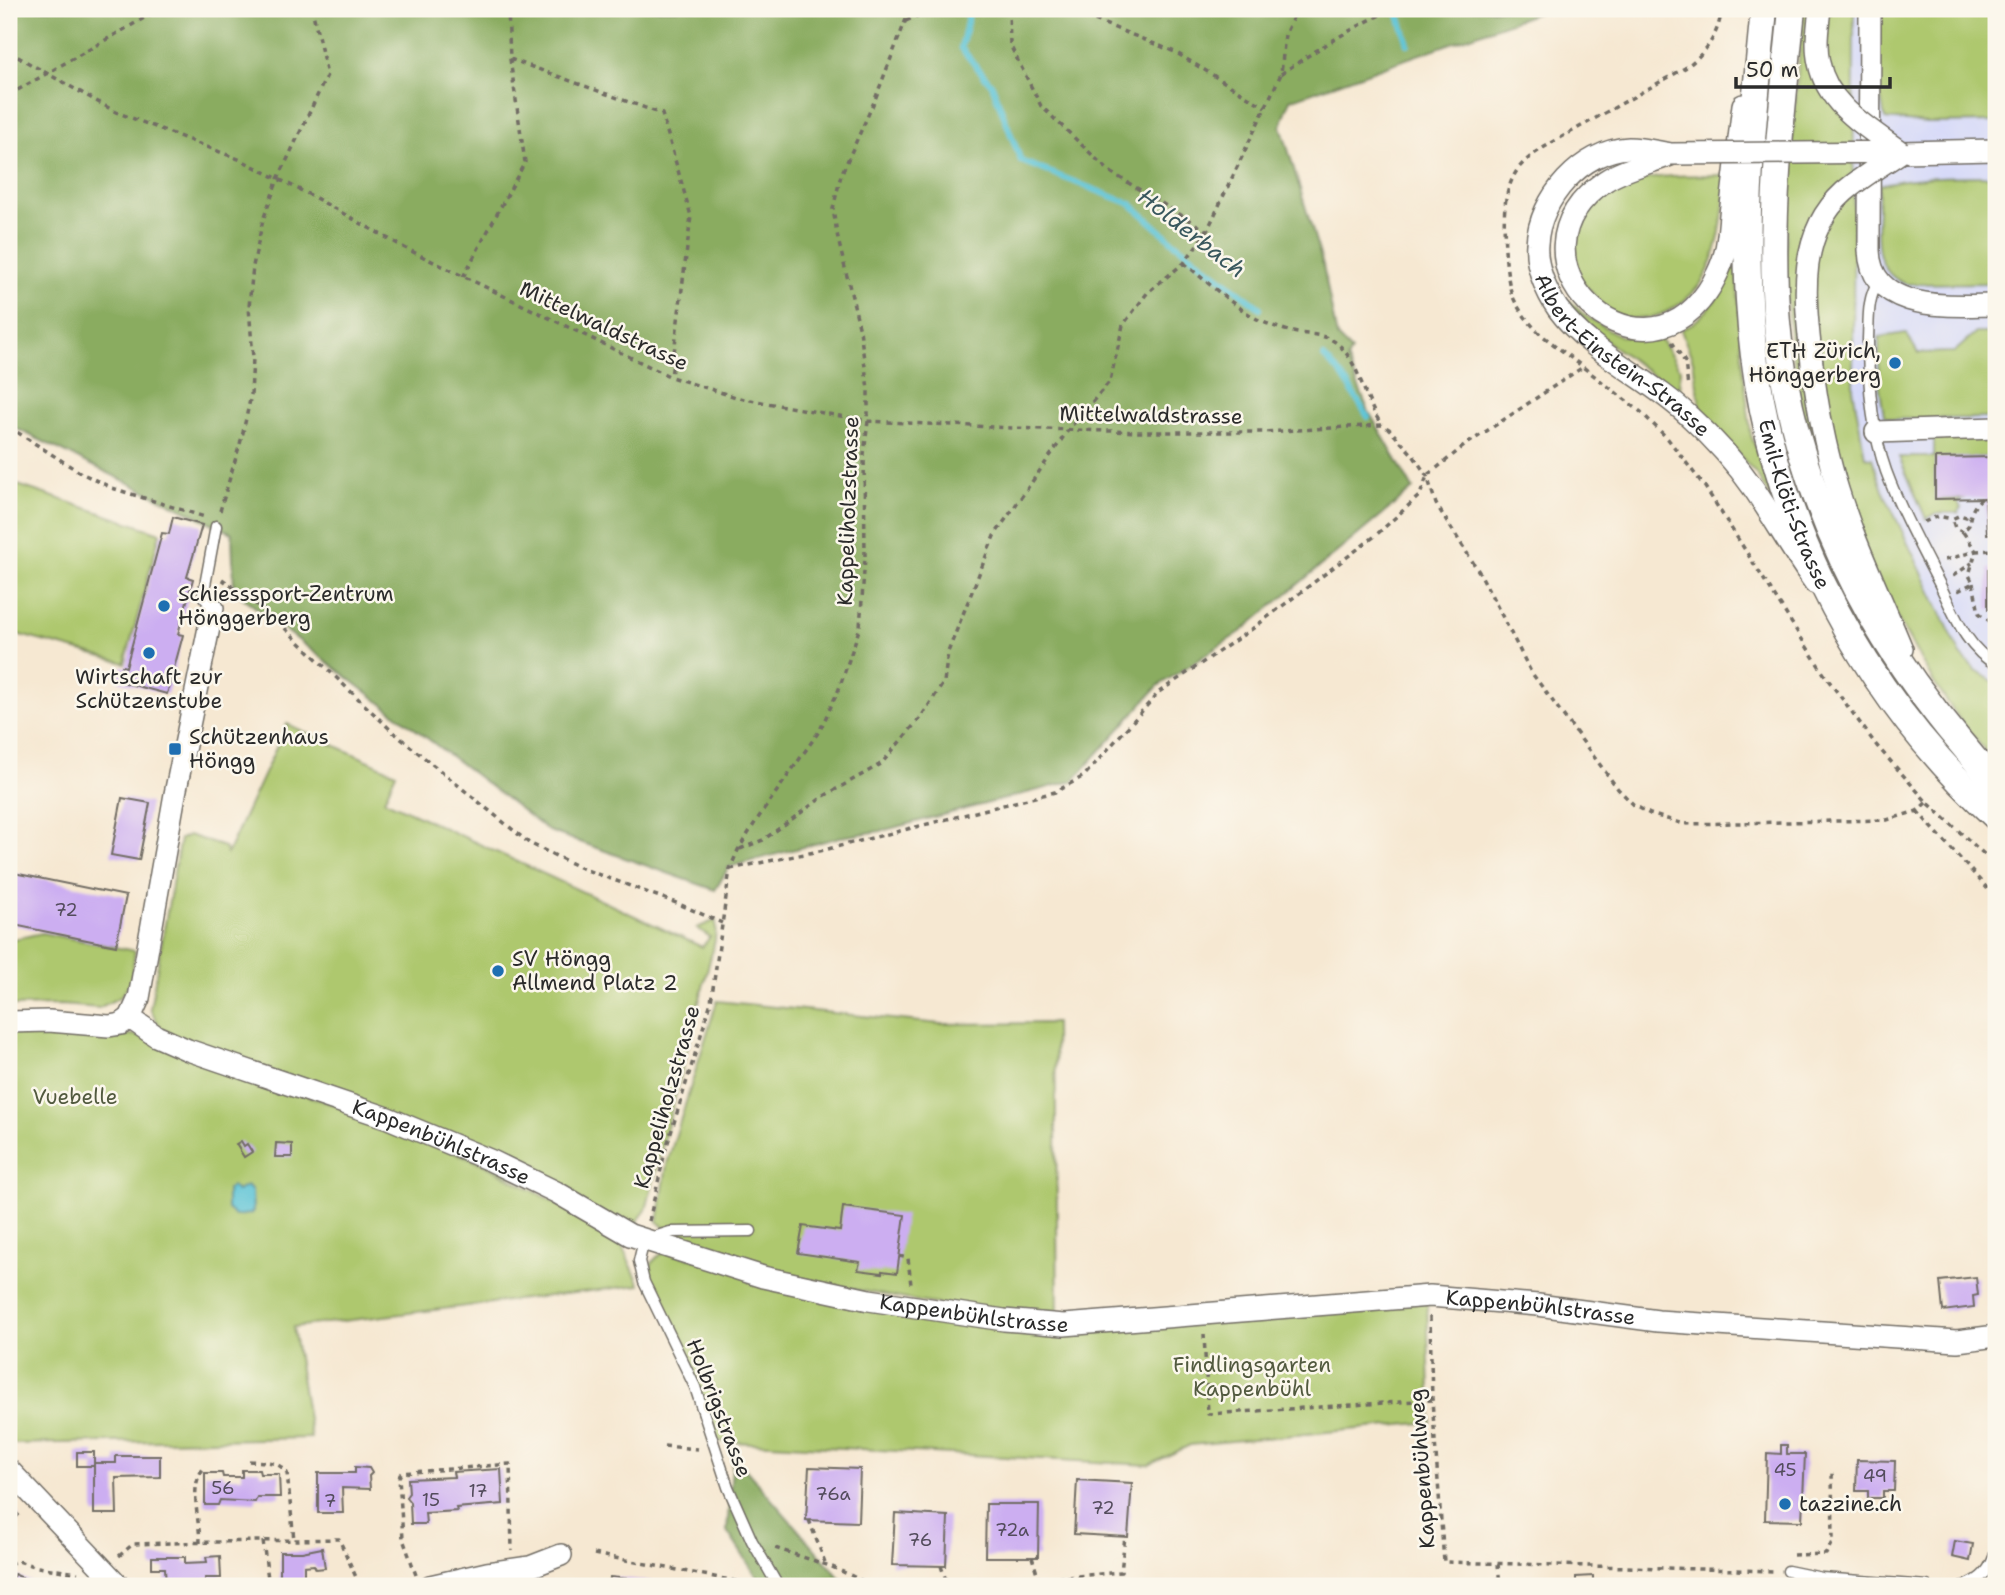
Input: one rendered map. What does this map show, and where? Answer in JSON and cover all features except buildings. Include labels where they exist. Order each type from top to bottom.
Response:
[{"type":"street","name":"Emil-Klöti-Strasse","points":[[1764,9],[1747,222],[1749,300],[1757,383],[1777,469],[1833,609],[1864,659],[1905,719],[1942,764],[1996,817]]},
{"type":"street","name":"Emil-Klöti-Strasse","points":[[1792,9],[1774,229],[1774,292],[1785,383],[1806,468],[1849,575],[1889,646],[1919,690],[1996,783]]},
{"type":"street","points":[[1819,9],[1818,61],[1833,96],[1850,114],[1900,152],[1843,193],[1820,220],[1809,253],[1805,291],[1812,365],[1822,429],[1835,480],[1848,519],[1919,690]]},
{"type":"street","points":[[1870,9],[1869,261],[1878,282],[1903,298],[1937,305],[1996,305]]},
{"type":"street","name":"Albert-Einstein-Strasse","points":[[1671,154],[1607,179],[1584,198],[1569,218],[1564,246],[1568,271],[1581,295],[1597,313],[1618,325],[1642,329],[1664,325],[1684,316],[1707,292],[1725,255],[1743,104],[1761,46]]},
{"type":"street","name":"Albert-Einstein-Strasse","points":[[1833,609],[1752,487],[1714,441],[1688,414],[1580,333],[1558,308],[1539,267],[1536,245],[1541,221],[1563,182],[1581,166],[1601,156],[1628,148],[1671,154],[1996,150]]},
{"type":"street","points":[[1876,432],[1996,428]]},
{"type":"street","points":[[9,1022],[49,1021],[110,1026],[121,1024],[130,1018],[139,998],[175,794],[213,608]]},
{"type":"street","name":"Kappenbühlstrasse","points":[[130,1018],[156,1035],[188,1050],[388,1118],[492,1161],[556,1192],[630,1235],[763,1278],[869,1300],[1004,1320],[1065,1325],[1430,1296],[1538,1305],[1657,1321],[1957,1341],[1996,1336]]},
{"type":"street","points":[[9,1470],[119,1586]]},
{"type":"street","points":[[423,1580],[530,1567],[561,1555]]},
{"type":"lane","points":[[1870,149],[1950,150]]},
{"type":"lane","points":[[1878,282],[1871,293],[1868,381],[1885,468],[1897,499],[1959,623],[1984,658],[1996,664]]},
{"type":"lane","points":[[213,608],[203,596],[217,524]]},
{"type":"lane","points":[[644,1240],[670,1232],[751,1231]]},
{"type":"lane","name":"Holbrigstrasse","points":[[644,1240],[639,1261],[644,1282],[695,1387],[714,1450],[752,1541],[776,1584]]},
{"type":"lane","points":[[1964,1586],[1973,1583],[1989,1570],[1996,1551]]},
{"type":"lane","points":[[1788,1572],[1822,1578],[1927,1586]]},
{"type":"path","points":[[9,95],[160,9]]},
{"type":"path","points":[[9,427],[81,473],[113,488],[217,524],[251,395],[253,358],[249,307],[262,220],[278,179],[327,75],[312,9]]},
{"type":"path","points":[[463,277],[524,162],[510,59],[508,9]]},
{"type":"path","name":"Kappeliholzstrasse","points":[[644,1240],[665,1152],[710,1002],[730,869],[738,850],[820,730],[839,689],[860,627],[865,557],[864,454],[868,388],[860,330],[833,209],[841,175],[910,9]]},
{"type":"path","points":[[906,21],[933,9]]},
{"type":"path","points":[[1009,9],[1010,45],[1041,106],[1109,171],[1207,231]]},
{"type":"path","points":[[1067,9],[1175,52],[1265,107]]},
{"type":"path","points":[[1289,9],[1293,15]]},
{"type":"path","points":[[738,850],[763,840],[824,796],[881,764],[921,716],[944,682],[948,652],[994,536],[1069,429],[1110,381],[1123,325],[1148,292],[1184,263],[1207,231],[1281,74],[1285,34],[1297,9]]},
{"type":"path","points":[[1281,74],[1360,24],[1393,9]]},
{"type":"path","name":"Mittelwaldstrasse","points":[[9,52],[116,112],[241,160],[463,277],[671,377],[738,398],[868,421],[1141,432],[1264,432],[1382,425]]},
{"type":"path","points":[[510,59],[662,114],[691,216],[671,377]]},
{"type":"path","points":[[1184,263],[1259,320],[1296,332],[1324,336],[1350,357],[1371,411],[1413,455],[1427,476],[1436,504],[1481,575],[1531,672],[1618,789],[1634,805],[1650,814],[1684,824],[1887,820],[1917,811],[1927,802]]},
{"type":"path","points":[[1664,325],[1685,362],[1688,414]]},
{"type":"path","points":[[730,869],[824,850],[1055,792],[1070,785],[1084,776],[1159,692],[1252,629],[1376,536],[1420,495],[1427,476],[1501,419],[1583,367],[1642,412],[1668,439],[1704,486],[1826,677],[1877,747],[1927,802],[1996,865]]},
{"type":"path","points":[[1963,532],[1969,525],[1969,518],[1976,503],[1982,498]]},
{"type":"path","points":[[1924,522],[1938,516],[1952,519],[1961,515],[1969,518]]},
{"type":"path","points":[[1952,519],[1955,528],[1963,532],[1976,551],[1969,575],[1979,613],[1996,626]]},
{"type":"path","points":[[1943,560],[1976,551],[1996,550]]},
{"type":"path","points":[[1951,577],[1973,563]]},
{"type":"path","points":[[208,568],[273,617],[394,733],[529,843],[581,868],[722,923]]},
{"type":"path","points":[[1958,592],[1973,583]]},
{"type":"path","points":[[1917,811],[1996,898]]},
{"type":"path","points":[[899,1256],[908,1258],[912,1291]]},
{"type":"path","name":"Kappenbühlweg","points":[[1430,1296],[1432,1400],[1444,1562],[1498,1564]]},
{"type":"path","points":[[1203,1315],[1208,1414],[1432,1400]]},
{"type":"path","points":[[664,1446],[714,1450]]},
{"type":"path","points":[[249,1461],[271,1462],[282,1466],[287,1473],[294,1540]]},
{"type":"path","points":[[423,1580],[403,1539],[399,1477],[401,1473],[510,1464],[512,1552]]},
{"type":"path","points":[[200,1543],[200,1520],[195,1505],[199,1473],[204,1468]]},
{"type":"path","points":[[1500,1586],[1498,1564],[1788,1572],[1791,1555],[1826,1553],[1833,1540],[1832,1472]]},
{"type":"path","points":[[809,1520],[826,1565]]},
{"type":"path","points":[[968,1586],[1121,1572],[1125,1536]]},
{"type":"path","points":[[112,1562],[133,1544],[339,1539],[360,1586]]},
{"type":"path","points":[[264,1541],[269,1586]]},
{"type":"path","points":[[752,1541],[826,1565],[874,1586]]},
{"type":"path","points":[[594,1554],[751,1584],[776,1584]]},
{"type":"path","points":[[1032,1558],[1039,1580]]},
{"type":"path","points":[[9,1564],[18,1561],[37,1567],[81,1573],[86,1569]]},
{"type":"path","points":[[941,1566],[948,1586]]},
{"type":"path","points":[[1344,1586],[1377,1586]]},
{"type":"shaded area","name":"ETH Zürich, Hönggerberg","points":[[1803,9],[1996,9],[1996,764],[1934,683],[1827,495]]},
{"type":"green space","points":[[9,9],[1548,9],[1290,100],[1281,126],[1323,265],[1337,337],[1351,351],[1347,359],[1369,412],[1413,489],[1242,631],[1158,686],[1073,781],[881,831],[840,837],[729,867],[715,890],[549,831],[234,591],[232,533],[9,425]]},
{"type":"green space","points":[[1803,9],[1854,9],[1853,389],[1865,457],[1872,458],[1883,491],[1961,655],[1976,671],[1996,683],[1996,764],[1934,683],[1827,495],[1803,421],[1790,334],[1785,277],[1788,193]]},
{"type":"green space","points":[[1879,9],[1996,9],[1996,122],[1927,123],[1885,119],[1879,88]]},
{"type":"green space","points":[[1728,175],[1722,223],[1709,269],[1702,282],[1680,304],[1651,317],[1621,317],[1607,310],[1580,280],[1575,265],[1575,240],[1585,217],[1601,198],[1625,185],[1654,178]]},
{"type":"green space","points":[[1996,176],[1996,283],[1906,284],[1893,277],[1880,256],[1877,228],[1879,185],[1923,178]]},
{"type":"green space","points":[[1736,262],[1751,435],[1778,510],[1756,474],[1701,410],[1693,361],[1681,330],[1708,310]]},
{"type":"green space","points":[[1570,301],[1584,315],[1620,336],[1659,337],[1680,369],[1680,395],[1587,327],[1568,303]]},
{"type":"green space","points":[[1906,333],[1918,353],[1954,352],[1976,333],[1996,333],[1996,418],[1892,419],[1884,416],[1879,383],[1879,337]]},
{"type":"green space","points":[[1996,438],[1996,457],[1935,459],[1935,499],[1963,499],[1958,502],[1961,508],[1958,513],[1937,513],[1926,519],[1899,457],[1934,457],[1934,439]]},
{"type":"green space","points":[[9,482],[160,533],[125,663],[9,632]]},
{"type":"green space","points":[[287,724],[396,773],[384,800],[702,947],[710,937],[697,928],[716,920],[715,940],[646,1210],[636,1223],[623,1222],[186,1042],[161,1028],[150,1009],[180,839],[189,835],[224,847],[227,854]]},
{"type":"green space","points":[[42,933],[135,951],[131,981],[120,997],[99,1008],[61,1005],[9,1006],[9,940]]},
{"type":"green space","points":[[717,1001],[940,1024],[1055,1023],[1058,1320],[921,1302],[779,1275],[685,1247],[658,1222],[667,1164]]},
{"type":"green space","name":"Vuebelle","points":[[9,1029],[135,1035],[445,1144],[617,1235],[640,1285],[293,1327],[311,1438],[9,1444]]},
{"type":"green space","name":"Findlingsgarten Kappenbühl","points":[[665,1252],[1005,1328],[1427,1302],[1431,1422],[1190,1445],[1149,1465],[716,1441],[691,1362],[648,1276],[653,1261]]},
{"type":"green space","points":[[733,1455],[847,1586],[763,1586],[727,1531]]},
{"type":"water","points":[[232,1186],[237,1191],[247,1186],[252,1191],[253,1211],[250,1214],[235,1216],[227,1209],[227,1190]]},
{"type":"waterway","name":"Holderbach","points":[[970,9],[961,48],[992,85],[1021,161],[1131,204],[1171,240],[1260,308]]},
{"type":"waterway","points":[[1397,9],[1408,44]]},
{"type":"waterway","name":"Holderbach","points":[[1324,357],[1341,374],[1368,417]]},
{"type":"place","name":"ETH Zürich, Hönggerberg","points":[[1895,363]]},
{"type":"place","name":"Schiesssport-Zentrum Hönggerberg","points":[[164,606]]},
{"type":"place","name":"Wirtschaft zur Schützenstube","points":[[149,653]]},
{"type":"place","name":"Schützenhaus Höngg","points":[[175,749]]},
{"type":"place","name":"SV Höngg Allmend Platz 2","points":[[498,971]]},
{"type":"place","name":"tazzine.ch","points":[[1785,1504]]}]
